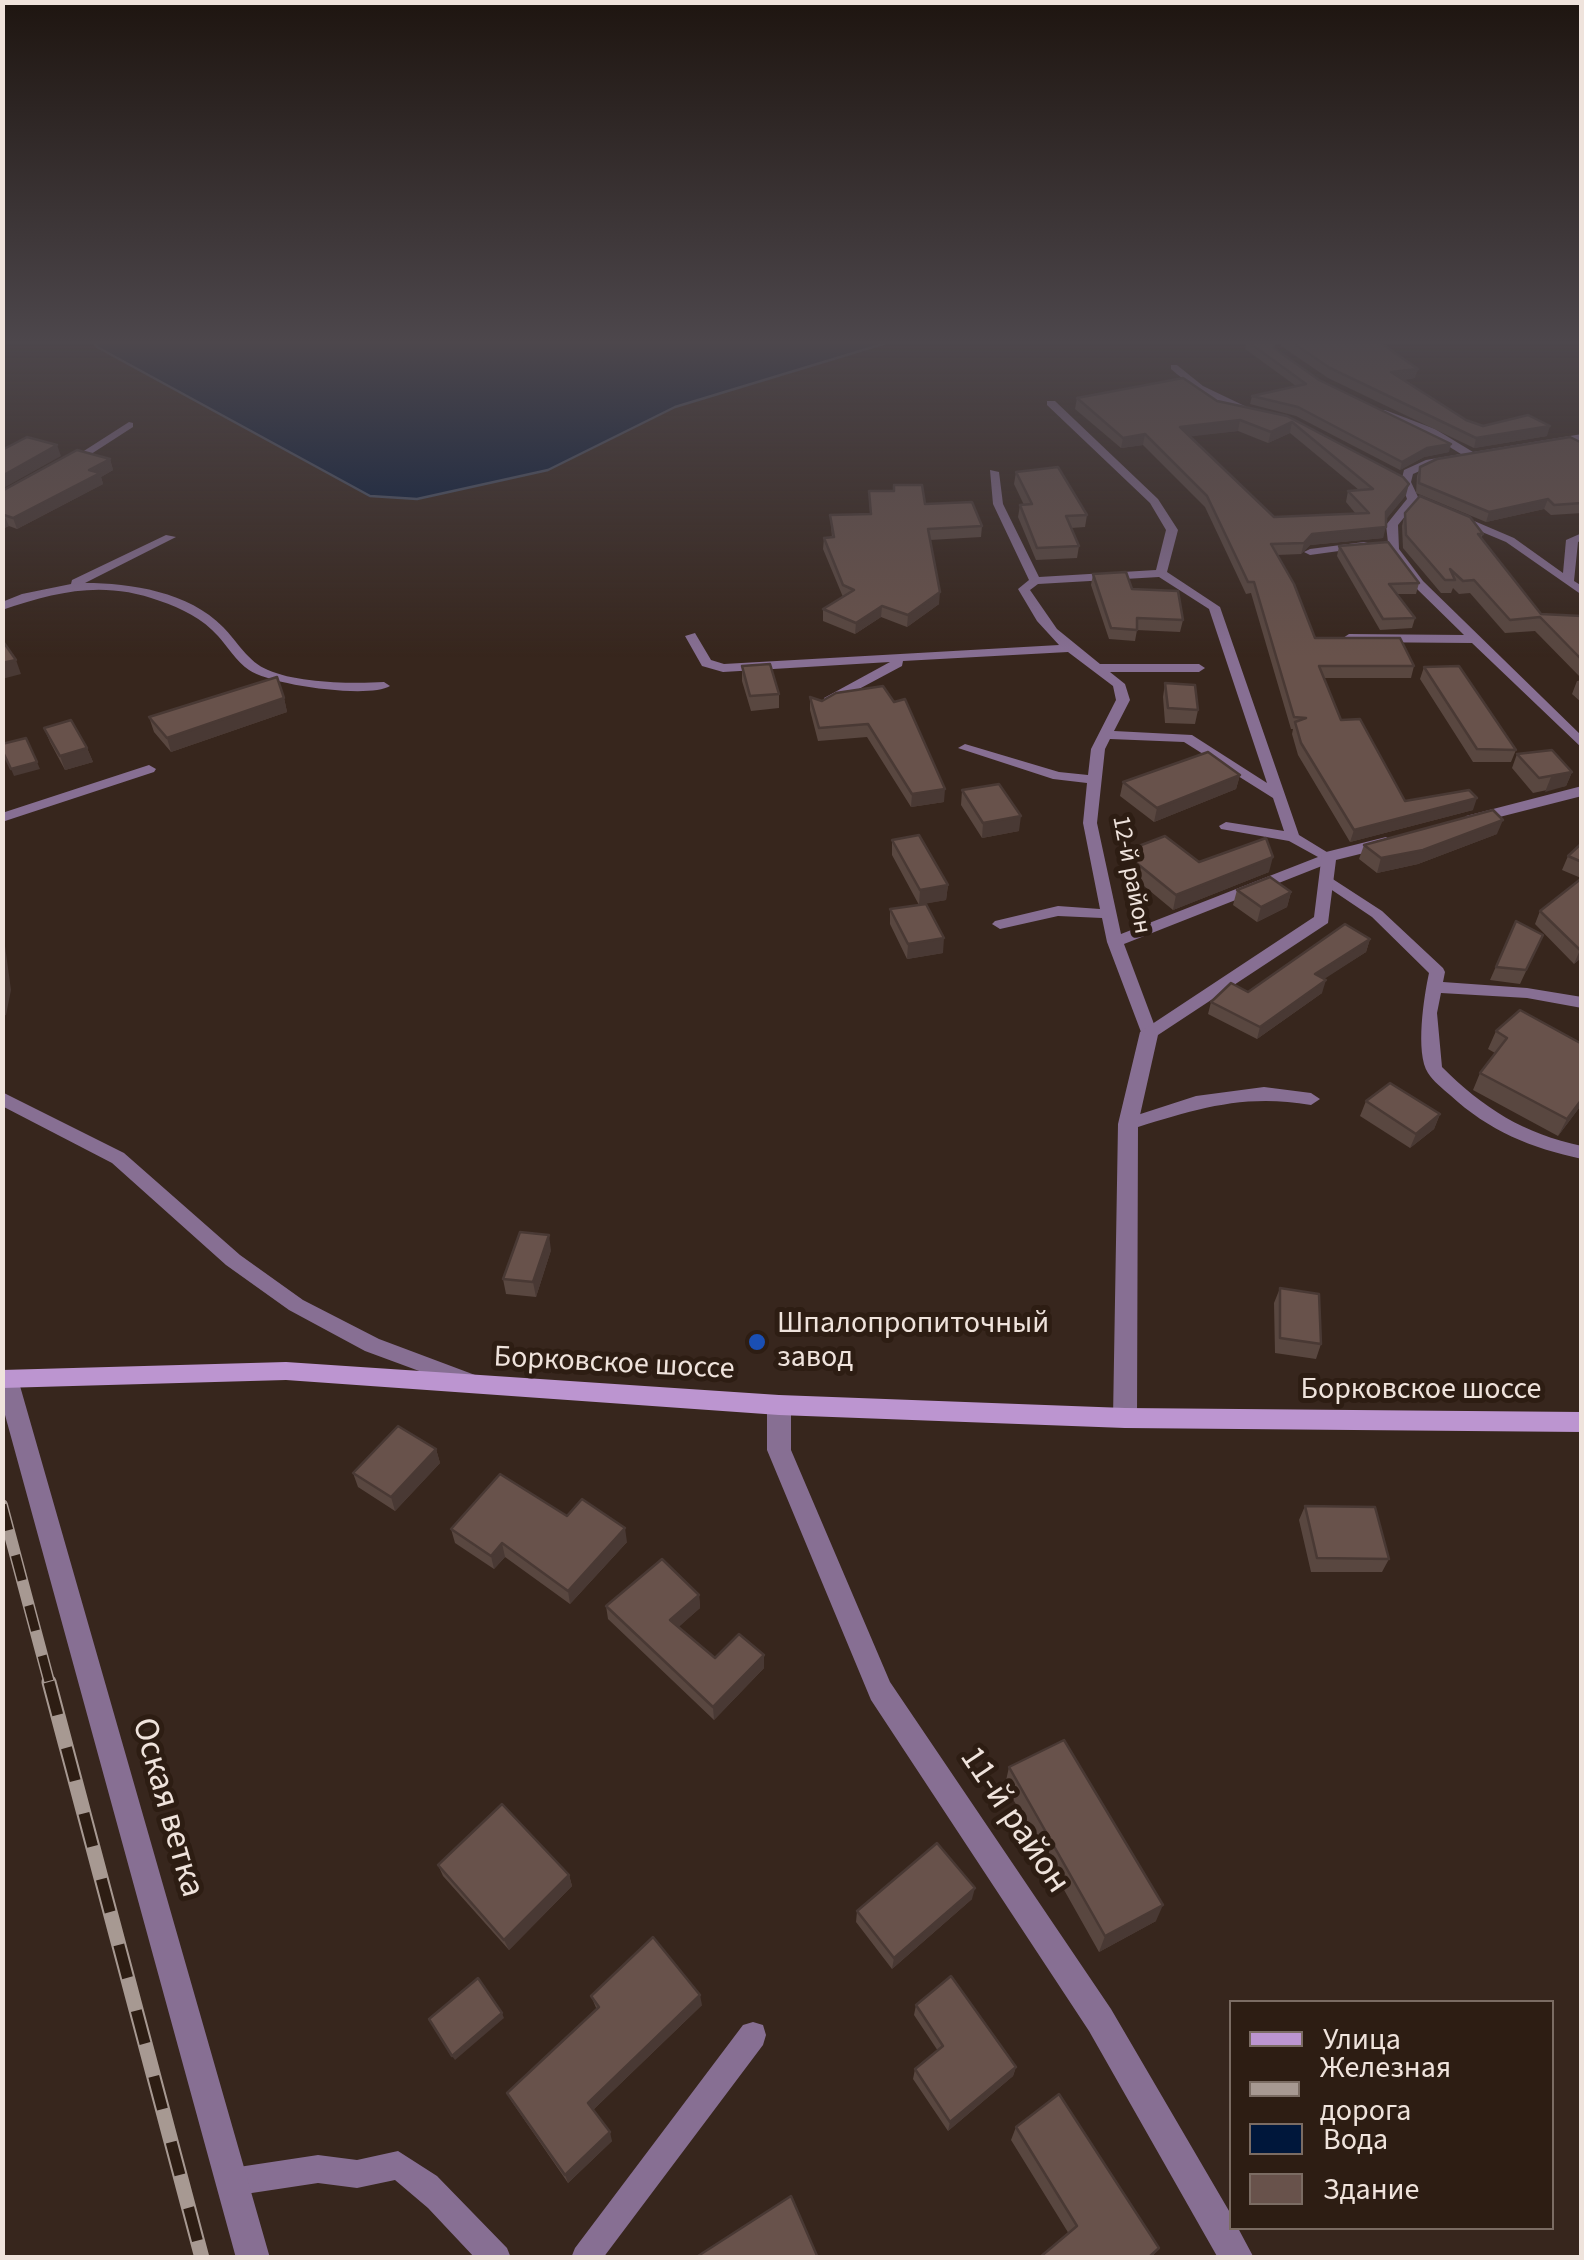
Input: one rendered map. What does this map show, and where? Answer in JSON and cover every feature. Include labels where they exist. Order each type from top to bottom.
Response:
[{"type":"street","points":[[1454,824],[1582,791]]},
{"type":"street","points":[[1125,1418],[1128,1124],[1149,1032],[1322,919],[1327,865],[1400,838]]},
{"type":"street","name":"Борковское шоссе","points":[[4,1373],[286,1371],[484,1388],[778,1405],[1125,1418],[1582,1422]]},
{"type":"street","name":"Оская ветка","points":[[4,1373],[253,2258]]},
{"type":"street","name":"11-й район","points":[[778,1405],[779,1450],[880,1690],[1100,2020],[1238,2258]]},
{"type":"lane","points":[[58,470],[95,446]]},
{"type":"lane","points":[[1096,446],[1154,501],[1172,530],[1161,572]]},
{"type":"lane","points":[[1455,446],[1468,454]]},
{"type":"lane","points":[[1519,446],[1430,462],[1408,472],[1406,482],[1413,500],[1510,540],[1582,592]]},
{"type":"lane","points":[[994,472],[998,504],[1035,581],[1161,572],[1214,606],[1292,837]]},
{"type":"lane","points":[[1392,474],[1406,482]]},
{"type":"lane","points":[[1413,500],[1392,526],[1393,544],[1419,584],[1582,744]]},
{"type":"lane","points":[[1568,582],[1572,540],[1582,536]]},
{"type":"lane","points":[[2,606],[70,586],[170,537]]},
{"type":"lane","points":[[1310,552],[1393,544]]},
{"type":"lane","name":"12-й район","points":[[1035,581],[1024,589],[1034,612],[1069,648],[1119,684],[1122,700],[1098,749],[1090,824],[1115,942],[1149,1032]]},
{"type":"lane","points":[[70,586],[145,595],[182,607],[209,620],[263,673],[363,689],[384,686]]},
{"type":"lane","points":[[691,636],[706,663],[723,668],[1069,648]]},
{"type":"lane","points":[[1349,638],[1475,639]]},
{"type":"lane","points":[[847,644],[862,662]]},
{"type":"lane","points":[[820,706],[904,660]]},
{"type":"lane","points":[[1096,668],[1199,668]]},
{"type":"lane","points":[[1106,735],[1187,738],[1279,796]]},
{"type":"lane","points":[[965,748],[1058,776],[1095,780]]},
{"type":"lane","points":[[2,818],[149,769]]},
{"type":"lane","points":[[1226,826],[1292,837],[1327,865],[1437,972],[1429,1014],[1434,1069],[1494,1124],[1545,1146],[1582,1153]]},
{"type":"lane","points":[[1115,942],[1327,865]]},
{"type":"lane","points":[[1000,924],[1058,912],[1109,914]]},
{"type":"lane","points":[[1434,988],[1513,995],[1549,993],[1582,1004]]},
{"type":"lane","points":[[1128,1124],[1178,1105],[1238,1092],[1280,1092],[1311,1100]]},
{"type":"lane","points":[[2,1098],[118,1158],[233,1260],[296,1305],[372,1344],[484,1388]]},
{"type":"lane","points":[[585,2258],[753,2036]]},
{"type":"lane","points":[[232,2182],[318,2168],[356,2174],[398,2164],[431,2186],[474,2238],[497,2258]]},
{"type":"water","points":[[279,446],[595,446],[548,470],[417,499],[370,496]]},
{"type":"building","points":[[9,446],[54,446],[2,476],[2,450]]},
{"type":"building","points":[[1157,446],[1200,446],[1274,517],[1369,513],[1348,491],[1373,489],[1322,446],[1345,446],[1403,477],[1409,484],[1386,512],[1386,527],[1312,534],[1304,543],[1271,544],[1294,584],[1315,638],[1400,638],[1414,666],[1319,666],[1341,720],[1360,719],[1405,801],[1469,790],[1477,798],[1354,830],[1301,743],[1295,722],[1306,718],[1294,717],[1254,582],[1248,582],[1207,496]]},
{"type":"building","points":[[1373,446],[1436,446],[1427,448],[1402,462]]},
{"type":"building","points":[[1513,446],[1582,446],[1582,503],[1554,505],[1548,499],[1489,512],[1419,483],[1420,467],[1437,459]]},
{"type":"building","points":[[77,450],[110,459],[89,470],[100,473],[13,518],[2,516],[2,491]]},
{"type":"building","points":[[1058,467],[1087,515],[1066,516],[1079,546],[1037,548],[1020,505],[1032,504],[1016,472]]},
{"type":"building","points":[[894,485],[922,485],[925,504],[972,502],[982,526],[928,529],[940,592],[908,615],[882,606],[856,623],[823,609],[854,590],[843,585],[824,538],[834,537],[830,515],[871,514],[869,491],[894,491]]},
{"type":"building","points":[[1420,496],[1470,517],[1483,534],[1478,534],[1541,614],[1582,616],[1582,660],[1540,617],[1510,620],[1474,580],[1463,581],[1450,569],[1455,580],[1445,580],[1406,535],[1405,513]]},
{"type":"building","points":[[1388,542],[1419,583],[1389,584],[1415,618],[1383,619],[1339,546]]},
{"type":"building","points":[[1126,572],[1132,589],[1178,591],[1183,620],[1137,618],[1137,630],[1111,628],[1093,574]]},
{"type":"building","points":[[2,640],[16,660],[2,663]]},
{"type":"building","points":[[770,664],[779,694],[750,696],[742,666]]},
{"type":"building","points":[[1459,666],[1516,750],[1477,749],[1424,667]]},
{"type":"building","points":[[277,677],[284,698],[167,738],[149,717]]},
{"type":"building","points":[[1165,683],[1195,685],[1198,710],[1168,708]]},
{"type":"building","points":[[883,686],[894,702],[905,699],[945,789],[912,794],[868,724],[819,728],[810,697],[822,701],[836,693]]},
{"type":"building","points":[[71,720],[87,748],[60,756],[44,728]]},
{"type":"building","points":[[26,738],[37,762],[11,769],[2,744]]},
{"type":"building","points":[[1552,750],[1572,772],[1539,778],[1517,754]]},
{"type":"building","points":[[1208,752],[1240,775],[1157,808],[1123,782]]},
{"type":"building","points":[[999,784],[1021,816],[983,823],[962,790]]},
{"type":"building","points":[[1493,810],[1503,820],[1423,850],[1381,858],[1364,845]]},
{"type":"building","points":[[919,835],[948,885],[920,890],[892,840]]},
{"type":"building","points":[[1165,836],[1199,862],[1266,838],[1273,857],[1176,895],[1123,852]]},
{"type":"building","points":[[1582,843],[1582,862],[1568,856]]},
{"type":"building","points":[[1270,877],[1291,892],[1261,907],[1237,890]]},
{"type":"building","points":[[1582,878],[1582,949],[1580,950],[1540,911]]},
{"type":"building","points":[[926,904],[944,938],[908,944],[890,909]]},
{"type":"building","points":[[1516,921],[1543,935],[1526,970],[1496,967]]},
{"type":"building","points":[[1345,924],[1370,939],[1315,974],[1326,980],[1260,1027],[1211,1002],[1231,983],[1248,992]]},
{"type":"building","points":[[2,950],[6,978],[2,994]]},
{"type":"building","points":[[1520,1010],[1582,1044],[1582,1099],[1567,1119],[1480,1073],[1507,1038],[1496,1031]]},
{"type":"building","points":[[1390,1083],[1440,1114],[1416,1134],[1366,1101]]},
{"type":"building","points":[[520,1232],[549,1235],[533,1282],[503,1279]]},
{"type":"building","points":[[1280,1288],[1319,1294],[1321,1344],[1280,1338]]},
{"type":"building","points":[[398,1426],[436,1449],[391,1497],[353,1473]]},
{"type":"building","points":[[500,1474],[567,1516],[582,1499],[625,1528],[568,1591],[502,1543],[491,1556],[451,1529]]},
{"type":"building","points":[[1305,1506],[1375,1507],[1389,1559],[1317,1558]]},
{"type":"building","points":[[662,1559],[699,1595],[670,1620],[715,1658],[739,1634],[764,1655],[713,1707],[606,1606]]},
{"type":"building","points":[[1064,1740],[1163,1905],[1105,1936],[1009,1767]]},
{"type":"building","points":[[502,1804],[569,1875],[504,1940],[438,1865]]},
{"type":"building","points":[[937,1843],[975,1888],[894,1958],[857,1911]]},
{"type":"building","points":[[653,1937],[700,1995],[588,2103],[610,2132],[565,2175],[507,2093],[599,2007],[591,1996]]},
{"type":"building","points":[[951,1976],[1016,2067],[950,2122],[915,2069],[943,2046],[916,2005]]},
{"type":"building","points":[[478,1978],[502,2013],[452,2056],[429,2019]]},
{"type":"building","points":[[1059,2094],[1159,2248],[1148,2258],[1039,2258],[1077,2226],[1016,2127]]},
{"type":"building","points":[[791,2196],[818,2258],[699,2258],[698,2256]]},
{"type":"railway","points":[[2,1505],[50,1685]]},
{"type":"railway","points":[[49,1682],[202,2258]]},
{"type":"place","name":"Шпалопропиточный завод","points":[[757,1342]]}]
